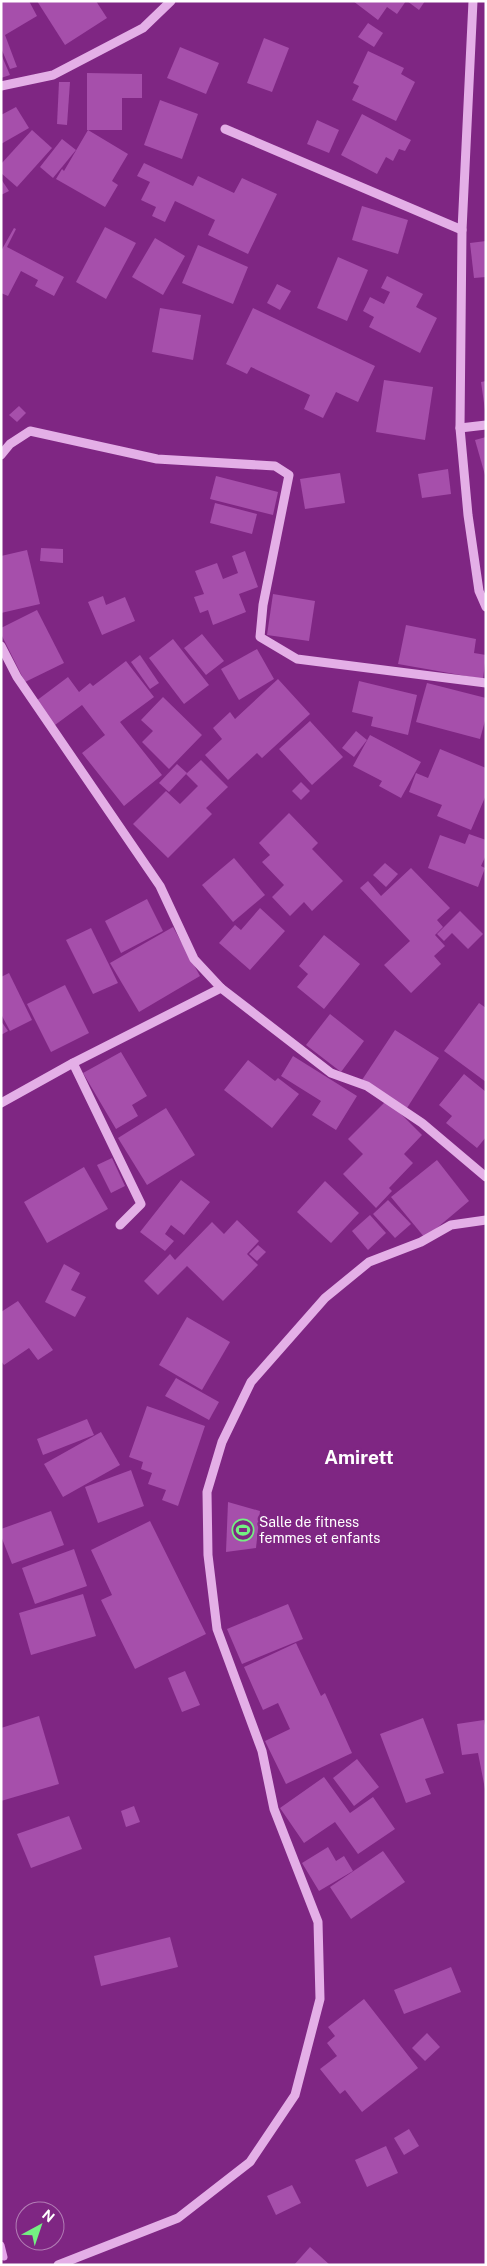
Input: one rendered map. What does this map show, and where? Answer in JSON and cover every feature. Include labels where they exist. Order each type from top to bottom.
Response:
[{"type":"street","points":[[1,86],[53,74],[143,28],[171,1]]},
{"type":"street","points":[[473,1],[462,230],[460,428],[468,514],[479,591],[486,607]]},
{"type":"street","points":[[225,129],[462,230]]},
{"type":"street","points":[[460,428],[486,425]]},
{"type":"street","points":[[1,454],[10,444],[30,431],[157,459],[275,466],[289,475],[263,605],[260,637],[297,659],[486,683]]},
{"type":"street","points":[[1,646],[17,677],[160,886],[194,959],[221,988],[331,1073],[367,1086],[422,1123],[486,1177]]},
{"type":"street","points":[[1,1103],[73,1063],[221,988]]},
{"type":"street","points":[[73,1063],[141,1204],[120,1225]]},
{"type":"street","points":[[58,2265],[178,2218],[250,2162],[295,2095],[320,2000],[318,1922],[274,1808],[262,1750],[217,1629],[208,1555],[207,1492],[222,1442],[250,1382],[325,1298],[369,1262],[421,1242],[451,1225],[486,1220]]},
{"type":"building","points":[[1,1],[29,1],[37,16],[5,35],[17,67],[10,69],[1,48]]},
{"type":"building","points":[[37,1],[96,1],[107,18],[65,45]]},
{"type":"building","points":[[353,1],[406,1],[397,14],[387,7],[378,20]]},
{"type":"building","points":[[407,1],[425,1],[419,10]]},
{"type":"building","points":[[368,23],[383,33],[374,47],[358,37]]},
{"type":"building","points":[[264,38],[289,48],[272,92],[247,83]]},
{"type":"building","points":[[180,47],[219,63],[206,94],[167,78]]},
{"type":"building","points":[[368,51],[404,68],[401,74],[415,82],[396,121],[352,100],[359,86],[353,83]]},
{"type":"building","points":[[1,54],[10,75],[1,78]]},
{"type":"building","points":[[87,73],[142,74],[142,98],[122,98],[122,130],[87,130]]},
{"type":"building","points":[[59,82],[70,82],[67,125],[57,124]]},
{"type":"building","points":[[160,100],[198,114],[182,159],[144,145]]},
{"type":"building","points":[[16,107],[29,128],[1,144],[1,115]]},
{"type":"building","points":[[362,114],[411,140],[405,151],[399,149],[393,161],[386,157],[377,174],[341,155]]},
{"type":"building","points":[[317,120],[339,130],[329,153],[307,144]]},
{"type":"building","points":[[32,130],[52,148],[17,187],[1,173],[1,164]]},
{"type":"building","points":[[88,130],[128,154],[112,181],[118,185],[105,207],[56,179],[62,169],[64,171]]},
{"type":"building","points":[[62,139],[76,150],[53,178],[40,167]]},
{"type":"building","points":[[144,163],[193,186],[198,176],[234,193],[242,178],[277,194],[248,254],[208,235],[215,220],[175,201],[165,222],[152,216],[156,207],[141,200],[150,182],[137,176]]},
{"type":"building","points":[[1,179],[9,191],[1,195]]},
{"type":"building","points":[[362,206],[408,220],[398,254],[352,240]]},
{"type":"building","points":[[105,227],[136,243],[106,299],[76,282]]},
{"type":"building","points":[[14,228],[16,229],[7,247],[64,277],[54,296],[35,286],[38,280],[21,271],[8,296],[1,293],[1,251]]},
{"type":"building","points":[[155,238],[185,256],[163,295],[132,277]]},
{"type":"building","points":[[486,241],[486,277],[474,278],[470,243]]},
{"type":"building","points":[[198,245],[248,267],[233,304],[182,283]]},
{"type":"building","points":[[338,257],[368,270],[347,321],[317,308]]},
{"type":"building","points":[[387,276],[423,294],[416,307],[437,318],[420,353],[369,327],[374,317],[363,311],[370,297],[384,304],[390,292],[381,288]]},
{"type":"building","points":[[277,284],[291,291],[280,310],[267,303]]},
{"type":"building","points":[[160,308],[201,315],[193,360],[152,352]]},
{"type":"building","points":[[253,308],[375,366],[358,402],[336,392],[323,418],[304,409],[310,395],[251,367],[247,374],[226,364]]},
{"type":"building","points":[[384,380],[433,387],[425,440],[376,432]]},
{"type":"building","points":[[486,381],[486,410],[485,410],[481,382]]},
{"type":"building","points":[[19,406],[26,413],[17,422],[9,415]]},
{"type":"building","points":[[486,437],[486,475],[485,475],[475,440]]},
{"type":"building","points":[[448,469],[451,494],[422,498],[418,474]]},
{"type":"building","points":[[340,473],[345,503],[305,509],[300,479]]},
{"type":"building","points":[[216,476],[278,492],[273,515],[210,499]]},
{"type":"building","points":[[215,503],[257,514],[252,534],[210,523]]},
{"type":"building","points":[[41,548],[63,549],[63,563],[40,561]]},
{"type":"building","points":[[27,550],[40,604],[1,613],[1,556]]},
{"type":"building","points":[[245,551],[258,587],[239,594],[246,612],[213,625],[208,610],[200,613],[194,597],[204,594],[195,571],[217,563],[223,579],[238,573],[232,556]]},
{"type":"building","points":[[273,594],[315,601],[309,641],[267,635]]},
{"type":"building","points":[[103,596],[106,605],[125,597],[135,621],[102,635],[88,602]]},
{"type":"building","points":[[37,610],[64,663],[25,682],[1,634],[1,628]]},
{"type":"building","points":[[406,625],[476,639],[474,653],[486,655],[483,679],[398,664]]},
{"type":"building","points":[[202,634],[224,661],[206,675],[184,648]]},
{"type":"building","points":[[173,639],[209,685],[184,704],[149,658]]},
{"type":"building","points":[[257,649],[274,679],[239,700],[221,669]]},
{"type":"building","points":[[140,655],[159,683],[150,689],[131,662]]},
{"type":"building","points":[[126,661],[154,697],[120,722],[162,775],[124,806],[82,753],[105,735],[82,705],[55,725],[36,701],[68,677],[79,692],[90,683],[93,686]]},
{"type":"building","points":[[278,679],[310,714],[262,758],[257,753],[228,780],[205,755],[222,739],[213,728],[230,712],[235,719]]},
{"type":"building","points":[[359,681],[417,695],[408,735],[371,726],[373,717],[352,712]]},
{"type":"building","points":[[427,683],[486,698],[486,717],[480,739],[416,722]]},
{"type":"building","points":[[163,697],[202,735],[169,769],[142,742],[153,731],[141,720]]},
{"type":"building","points":[[310,721],[343,757],[312,785],[279,749]]},
{"type":"building","points":[[356,731],[367,740],[354,757],[342,748]]},
{"type":"building","points":[[370,735],[421,762],[401,798],[379,786],[382,781],[353,766]]},
{"type":"building","points":[[440,749],[486,768],[486,795],[471,830],[437,816],[442,805],[409,792],[416,773],[428,778]]},
{"type":"building","points":[[201,760],[228,787],[206,808],[212,814],[168,858],[133,824],[166,791],[180,804],[198,786],[186,774]]},
{"type":"building","points":[[177,764],[187,773],[169,792],[159,783]]},
{"type":"building","points":[[301,782],[310,791],[301,800],[292,791]]},
{"type":"building","points":[[289,813],[318,843],[312,849],[343,881],[312,911],[304,902],[290,916],[272,897],[284,885],[262,862],[270,855],[259,843]]},
{"type":"building","points":[[469,834],[486,840],[486,855],[481,866],[485,868],[478,887],[428,868],[440,835],[465,844]]},
{"type":"building","points":[[234,858],[265,895],[233,922],[202,885]]},
{"type":"building","points":[[385,863],[398,874],[386,887],[373,875]]},
{"type":"building","points":[[411,868],[450,908],[437,920],[443,927],[435,935],[445,946],[434,956],[441,964],[411,993],[384,965],[410,941],[360,888],[368,881],[381,896]]},
{"type":"building","points":[[147,899],[163,931],[121,953],[105,921]]},
{"type":"building","points":[[260,908],[285,931],[250,970],[219,943],[235,925],[241,930]]},
{"type":"building","points":[[460,911],[483,934],[468,949],[452,933],[444,941],[437,934]]},
{"type":"building","points":[[173,927],[200,976],[139,1012],[110,963]]},
{"type":"building","points":[[91,928],[118,983],[93,994],[66,940]]},
{"type":"building","points":[[324,935],[360,964],[324,1009],[297,987],[308,974],[299,966]]},
{"type":"building","points":[[9,973],[32,1020],[10,1031],[1,1014],[1,977]]},
{"type":"building","points":[[65,985],[89,1033],[51,1052],[27,1004]]},
{"type":"building","points":[[479,1003],[486,1008],[486,1082],[444,1051]]},
{"type":"building","points":[[330,1014],[364,1041],[341,1072],[306,1045]]},
{"type":"building","points":[[1,1021],[8,1031],[1,1035]]},
{"type":"building","points":[[395,1030],[439,1058],[407,1108],[362,1080]]},
{"type":"building","points":[[121,1052],[147,1096],[132,1105],[138,1116],[116,1129],[83,1073]]},
{"type":"building","points":[[293,1056],[357,1096],[336,1130],[312,1115],[321,1101],[281,1076]]},
{"type":"building","points":[[248,1060],[275,1081],[278,1078],[299,1094],[272,1128],[224,1090]]},
{"type":"building","points":[[464,1074],[486,1092],[486,1137],[477,1148],[446,1123],[452,1116],[439,1105]]},
{"type":"building","points":[[387,1100],[422,1135],[404,1154],[413,1163],[389,1188],[392,1191],[376,1208],[343,1174],[363,1154],[348,1139]]},
{"type":"building","points":[[166,1108],[195,1155],[147,1185],[118,1138]]},
{"type":"building","points":[[112,1158],[125,1186],[111,1193],[97,1165]]},
{"type":"building","points":[[437,1160],[469,1201],[425,1238],[391,1197]]},
{"type":"building","points":[[84,1167],[108,1209],[47,1243],[24,1202]]},
{"type":"building","points":[[181,1180],[210,1202],[184,1235],[171,1225],[165,1234],[174,1241],[165,1251],[140,1232]]},
{"type":"building","points":[[325,1181],[359,1213],[331,1243],[297,1212]]},
{"type":"building","points":[[388,1200],[411,1224],[395,1238],[373,1214]]},
{"type":"building","points":[[370,1215],[386,1233],[368,1250],[352,1231]]},
{"type":"building","points":[[237,1220],[259,1241],[247,1254],[258,1265],[223,1301],[187,1266],[158,1295],[144,1281],[170,1254],[175,1260],[212,1222],[224,1234]]},
{"type":"building","points":[[258,1245],[266,1252],[257,1261],[249,1254]]},
{"type":"building","points":[[64,1264],[80,1273],[71,1290],[86,1297],[75,1317],[45,1302]]},
{"type":"building","points":[[18,1301],[53,1350],[38,1360],[29,1348],[4,1365],[1,1361],[1,1312]]},
{"type":"building","points":[[187,1317],[230,1342],[202,1390],[159,1365]]},
{"type":"building","points":[[176,1378],[219,1402],[209,1420],[165,1396]]},
{"type":"building","points":[[147,1406],[205,1426],[178,1506],[162,1500],[166,1490],[148,1484],[152,1473],[141,1469],[143,1462],[129,1457]]},
{"type":"building","points":[[87,1419],[94,1435],[43,1455],[37,1439]]},
{"type":"building","points":[[101,1432],[120,1465],[63,1497],[44,1464]]},
{"type":"building","points":[[131,1470],[144,1506],[98,1523],[85,1487]]},
{"type":"building","name":"Salle de fitness femmes et enfants","points":[[228,1502],[260,1511],[256,1548],[226,1552]]},
{"type":"building","points":[[51,1511],[64,1545],[12,1564],[1,1536],[1,1529]]},
{"type":"building","points":[[150,1521],[206,1634],[135,1669],[101,1600],[112,1595],[91,1550]]},
{"type":"building","points":[[74,1549],[87,1586],[35,1604],[22,1568]]},
{"type":"building","points":[[83,1594],[96,1636],[31,1655],[19,1613]]},
{"type":"building","points":[[288,1604],[303,1639],[242,1664],[227,1629]]},
{"type":"building","points":[[296,1643],[321,1696],[325,1693],[352,1753],[286,1784],[265,1741],[290,1729],[278,1703],[263,1710],[244,1667]]},
{"type":"building","points":[[185,1671],[200,1705],[182,1712],[168,1678]]},
{"type":"building","points":[[39,1716],[59,1784],[1,1801],[1,1728]]},
{"type":"building","points":[[423,1718],[444,1773],[425,1779],[431,1794],[406,1803],[380,1734]]},
{"type":"building","points":[[484,1720],[486,1731],[485,1789],[478,1753],[462,1755],[457,1724]]},
{"type":"building","points":[[357,1759],[379,1787],[354,1806],[333,1778]]},
{"type":"building","points":[[324,1777],[350,1813],[373,1797],[395,1829],[358,1854],[335,1822],[304,1843],[280,1808]]},
{"type":"building","points":[[134,1806],[140,1822],[126,1827],[121,1811]]},
{"type":"building","points":[[69,1816],[82,1849],[31,1868],[17,1834]]},
{"type":"building","points":[[328,1847],[336,1861],[344,1856],[353,1871],[319,1891],[302,1863]]},
{"type":"building","points":[[383,1851],[405,1882],[351,1919],[330,1887]]},
{"type":"building","points":[[170,1937],[178,1967],[101,1986],[94,1956]]},
{"type":"building","points":[[451,1967],[461,1992],[404,2014],[394,1990]]},
{"type":"building","points":[[364,1999],[418,2068],[362,2112],[345,2090],[340,2094],[320,2069],[337,2056],[327,2043],[335,2036],[328,2027]]},
{"type":"building","points":[[427,2033],[440,2047],[425,2061],[412,2048]]},
{"type":"building","points":[[409,2129],[419,2146],[404,2155],[394,2138]]},
{"type":"building","points":[[386,2146],[398,2173],[367,2187],[355,2160]]},
{"type":"building","points":[[292,2185],[301,2203],[276,2215],[267,2196]]},
{"type":"building","points":[[310,2247],[330,2265],[294,2265]]},
{"type":"waterway","points":[[1,2245],[4,2257]]},
{"type":"place","name":"Salle de fitness femmes et enfants","points":[[243,1530]]},
{"type":"district","name":"Amirett","points":[[359,1457]]}]
